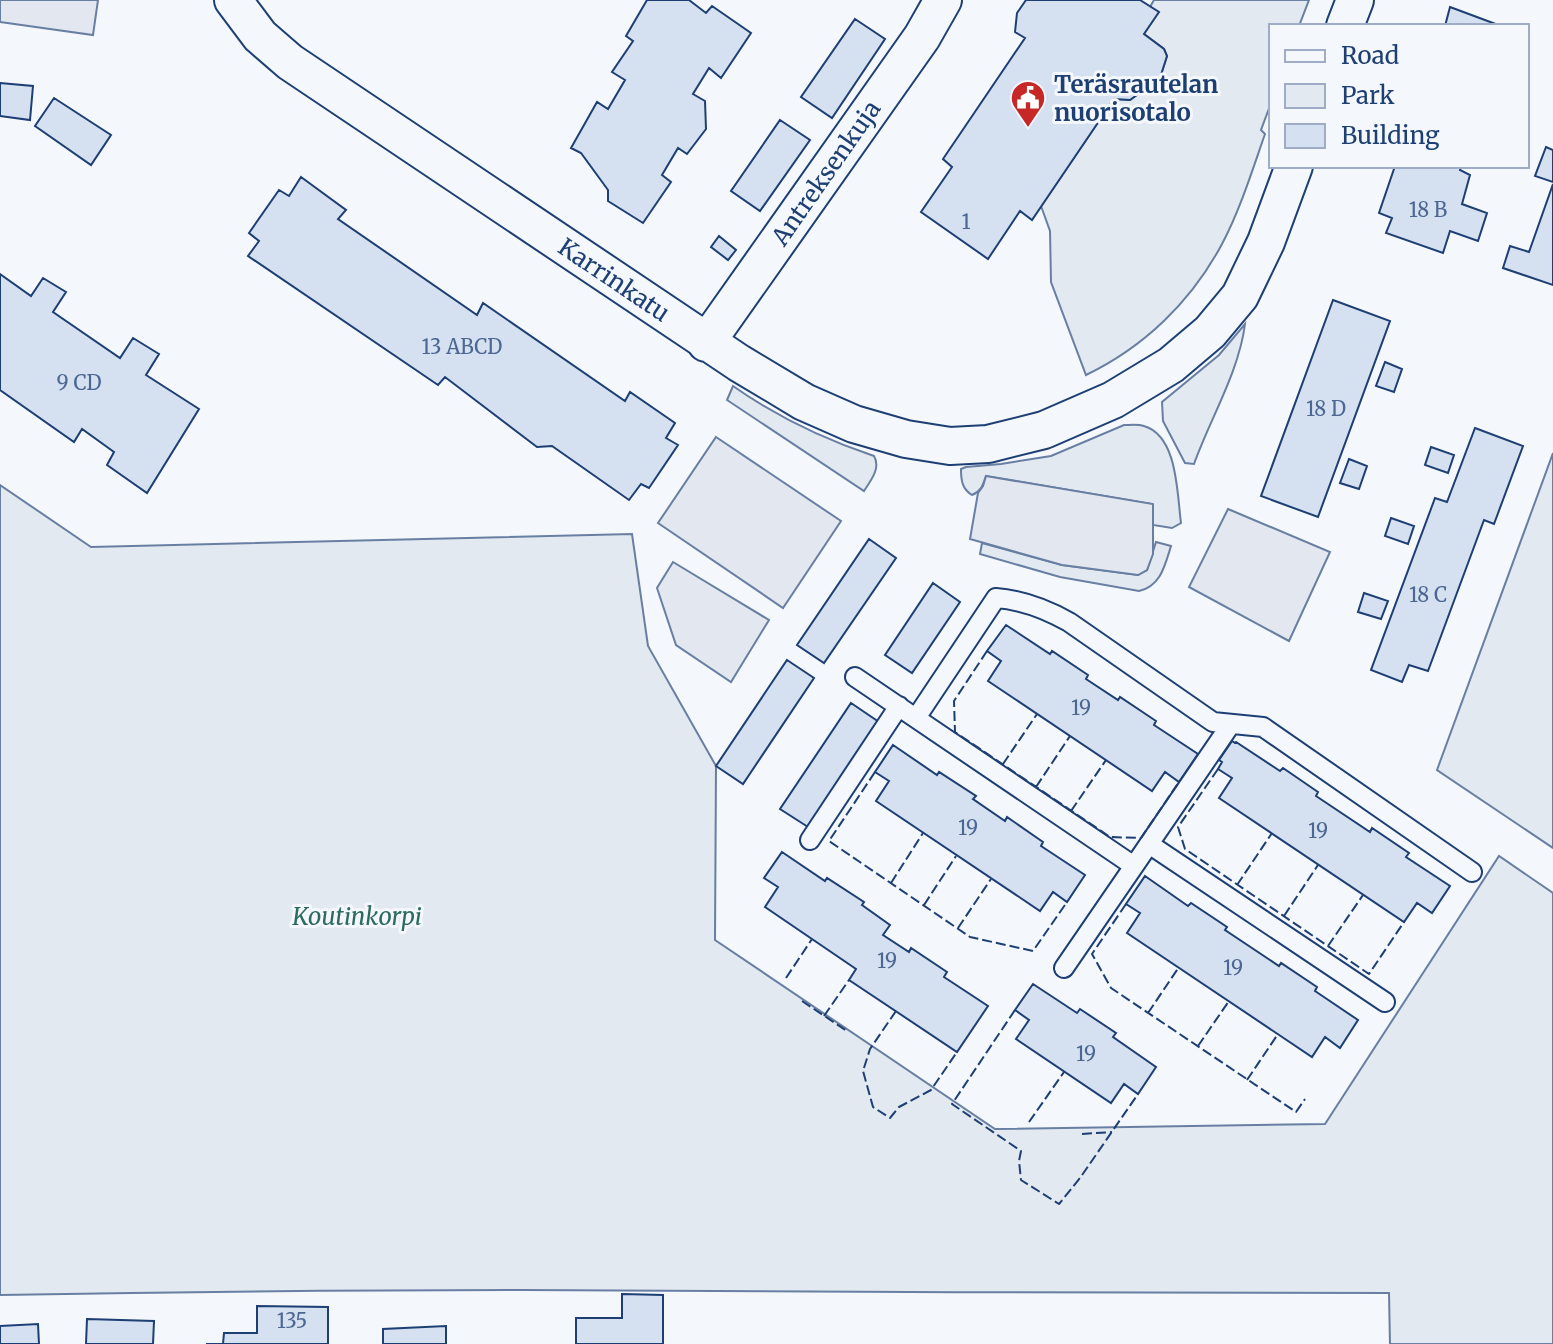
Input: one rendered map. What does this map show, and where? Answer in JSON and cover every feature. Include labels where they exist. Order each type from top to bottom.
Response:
[{"type":"street","name":"Karrinkatu","points":[[233,0],[260,36],[290,62],[706,343],[804,402],[854,424],[906,439],[950,446],[988,444],[1044,430],[1113,400],[1171,365],[1210,332],[1240,296],[1266,242],[1293,168]]},
{"type":"street","name":"Antreksenkuja","points":[[706,343],[922,37],[943,0]]},
{"type":"street","points":[[1346,24],[1355,0]]},
{"type":"lane","points":[[916,718],[996,598],[1014,599],[1052,612],[1069,622],[1213,722],[1263,727],[1472,872]]},
{"type":"lane","points":[[855,677],[1134,866]]},
{"type":"lane","points":[[810,840],[899,706]]},
{"type":"lane","points":[[1064,968],[1231,724]]},
{"type":"lane","points":[[1149,844],[1385,1002]]},
{"type":"green space","points":[[1154,0],[1309,0],[1300,24],[1269,24],[1269,108],[1261,130],[1265,134],[1234,218],[1210,265],[1181,304],[1146,337],[1086,375],[1051,282],[1050,231],[1041,206],[1114,99],[1130,100],[1160,78],[1167,56],[1164,49],[1144,34],[1158,12],[1150,7]]},
{"type":"green space","points":[[1245,324],[1237,360],[1194,464],[1185,463],[1163,421],[1162,402],[1219,355]]},
{"type":"green space","points":[[733,386],[801,426],[874,456],[876,469],[864,491],[727,400]]},
{"type":"green space","points":[[1124,425],[1142,425],[1155,432],[1170,453],[1181,523],[1172,528],[1153,525],[1152,504],[986,476],[980,489],[972,495],[963,484],[961,469],[966,467],[1051,456]]},
{"type":"green space","points":[[1553,453],[1553,848],[1437,770]]},
{"type":"green space","name":"Koutinkorpi","points":[[0,485],[91,547],[632,534],[648,646],[716,766],[715,940],[995,1129],[1325,1124],[1499,856],[1553,893],[1553,1344],[1390,1344],[1389,1293],[458,1290],[0,1295]]},
{"type":"green space","points":[[1156,542],[1171,546],[1167,560],[1157,580],[1139,591],[1060,577],[980,554],[982,543],[1062,565],[1138,575],[1147,570]]},
{"type":"shaded area","points":[[0,0],[98,0],[93,35],[0,22]]},
{"type":"shaded area","points":[[716,437],[841,521],[783,608],[658,523]]},
{"type":"shaded area","points":[[986,476],[1153,504],[1153,554],[1147,570],[1138,575],[1062,565],[970,539],[978,493]]},
{"type":"shaded area","points":[[1228,509],[1330,552],[1289,641],[1189,587]]},
{"type":"shaded area","points":[[673,562],[769,620],[731,682],[676,645],[657,588]]},
{"type":"building","points":[[647,0],[689,0],[706,13],[712,6],[751,33],[721,78],[709,68],[693,94],[705,101],[706,129],[687,154],[678,148],[662,175],[671,182],[643,223],[608,201],[608,190],[581,153],[571,148],[597,102],[608,109],[625,80],[612,72],[633,41],[626,36]]},
{"type":"building","name":"Teräsrautelan nuorisotalo","points":[[1026,0],[1140,0],[1159,12],[1144,34],[1164,49],[1167,56],[1160,78],[1130,100],[1114,99],[1032,220],[1020,211],[988,259],[921,212],[952,167],[943,159],[1025,38],[1015,32],[1017,13]]},
{"type":"building","points":[[1450,7],[1496,24],[1446,24]]},
{"type":"building","points":[[855,19],[885,39],[832,118],[801,97]]},
{"type":"building","points":[[0,83],[33,86],[30,120],[0,116]]},
{"type":"building","points":[[54,98],[111,135],[91,165],[35,126]]},
{"type":"building","points":[[780,120],[810,140],[760,211],[731,191]]},
{"type":"building","points":[[1546,147],[1553,150],[1553,182],[1535,176]]},
{"type":"building","points":[[1394,168],[1460,168],[1470,175],[1462,204],[1487,213],[1478,241],[1450,231],[1443,253],[1386,233],[1392,218],[1379,213]]},
{"type":"building","points":[[301,177],[346,210],[338,219],[477,315],[483,303],[625,401],[630,392],[675,423],[666,438],[678,445],[649,488],[641,484],[629,500],[552,446],[537,447],[445,377],[438,385],[248,256],[259,241],[249,233],[279,190],[289,196]]},
{"type":"building","points":[[1553,184],[1553,285],[1503,268],[1510,246],[1529,252]]},
{"type":"building","points":[[719,236],[736,250],[728,260],[711,247]]},
{"type":"building","points":[[0,274],[31,296],[43,278],[66,292],[53,312],[120,358],[133,338],[159,354],[146,375],[199,409],[147,493],[107,465],[114,452],[82,429],[74,442],[0,390]]},
{"type":"building","points":[[1333,300],[1390,321],[1318,517],[1261,496]]},
{"type":"building","points":[[1385,362],[1402,369],[1394,392],[1376,386]]},
{"type":"building","points":[[1475,428],[1523,446],[1494,524],[1484,520],[1428,671],[1409,665],[1402,682],[1371,670],[1435,498],[1447,502]]},
{"type":"building","points":[[1431,447],[1454,455],[1448,473],[1425,465]]},
{"type":"building","points":[[1349,459],[1367,466],[1359,489],[1340,483]]},
{"type":"building","points":[[1391,518],[1414,526],[1408,544],[1385,536]]},
{"type":"building","points":[[869,539],[896,558],[824,663],[797,645]]},
{"type":"building","points":[[933,583],[960,602],[912,673],[885,655]]},
{"type":"building","points":[[1364,593],[1388,601],[1381,619],[1358,612]]},
{"type":"building","points":[[1006,625],[1088,675],[1086,679],[1156,721],[1154,725],[1198,754],[1179,782],[1165,772],[1152,791],[988,681],[1001,661],[987,651]]},
{"type":"building","points":[[787,660],[814,678],[743,784],[716,766]]},
{"type":"building","points":[[851,703],[879,722],[808,827],[780,809]]},
{"type":"building","points":[[1232,741],[1280,771],[1283,768],[1318,792],[1316,796],[1370,832],[1372,828],[1409,853],[1406,857],[1450,886],[1432,913],[1417,903],[1404,922],[1219,798],[1232,778],[1218,769],[1222,762],[1219,760]]},
{"type":"building","points":[[893,745],[937,775],[939,772],[976,796],[973,799],[1005,821],[1007,817],[1043,842],[1041,846],[1085,875],[1067,902],[1053,892],[1040,911],[876,801],[889,781],[875,772]]},
{"type":"building","points":[[782,852],[864,902],[862,905],[890,925],[883,935],[909,952],[911,948],[947,972],[944,977],[988,1006],[957,1052],[849,980],[856,969],[765,907],[778,887],[764,878]]},
{"type":"building","points":[[1145,876],[1188,906],[1191,903],[1227,927],[1225,930],[1279,966],[1281,963],[1317,987],[1315,991],[1358,1020],[1340,1048],[1325,1037],[1312,1057],[1127,933],[1140,913],[1126,904]]},
{"type":"building","points":[[1033,984],[1077,1013],[1080,1009],[1116,1033],[1113,1037],[1156,1067],[1138,1094],[1124,1084],[1111,1103],[1016,1039],[1029,1020],[1015,1010]]},
{"type":"building","points":[[622,1294],[663,1295],[663,1344],[576,1344],[576,1318],[622,1318]]},
{"type":"building","points":[[257,1306],[328,1307],[328,1344],[223,1344],[224,1333],[257,1333]]},
{"type":"building","points":[[87,1319],[154,1321],[153,1344],[86,1344]]},
{"type":"building","points":[[38,1324],[39,1344],[0,1344],[0,1326]]},
{"type":"building","points":[[446,1326],[446,1344],[383,1344],[383,1329]]},
{"type":"fence","points":[[987,651],[954,701],[955,732],[1110,837],[1141,838],[1179,782]]},
{"type":"fence","points":[[1003,764],[1037,714]]},
{"type":"fence","points":[[1036,787],[1070,736]]},
{"type":"fence","points":[[1071,811],[1106,760]]},
{"type":"fence","points":[[1218,769],[1178,827],[1185,849],[1369,974],[1404,922]]},
{"type":"fence","points":[[875,772],[829,841],[970,937],[1033,951],[1067,902]]},
{"type":"fence","points":[[891,883],[923,833]]},
{"type":"fence","points":[[1237,885],[1272,833]]},
{"type":"fence","points":[[924,905],[956,856]]},
{"type":"fence","points":[[1284,916],[1318,865]]},
{"type":"fence","points":[[958,928],[991,879]]},
{"type":"fence","points":[[1328,946],[1363,895]]},
{"type":"fence","points":[[1126,904],[1092,954],[1111,988],[1296,1112],[1305,1099]]},
{"type":"fence","points":[[786,978],[812,939]]},
{"type":"fence","points":[[1148,1013],[1179,967]]},
{"type":"fence","points":[[824,1016],[849,980]]},
{"type":"fence","points":[[802,1001],[847,1031]]},
{"type":"fence","points":[[1198,1046],[1229,1001]]},
{"type":"fence","points":[[1015,1010],[952,1104],[1021,1151],[1021,1180],[1059,1204],[1138,1094]]},
{"type":"fence","points":[[896,1011],[870,1049],[863,1071],[873,1107],[890,1118],[899,1107],[931,1090],[957,1052]]},
{"type":"fence","points":[[1247,1080],[1278,1034]]},
{"type":"fence","points":[[1029,1122],[1064,1072]]},
{"type":"fence","points":[[1082,1134],[1112,1132]]},
{"type":"place","name":"Teräsrautelan nuorisotalo","points":[[1028,129]]}]
